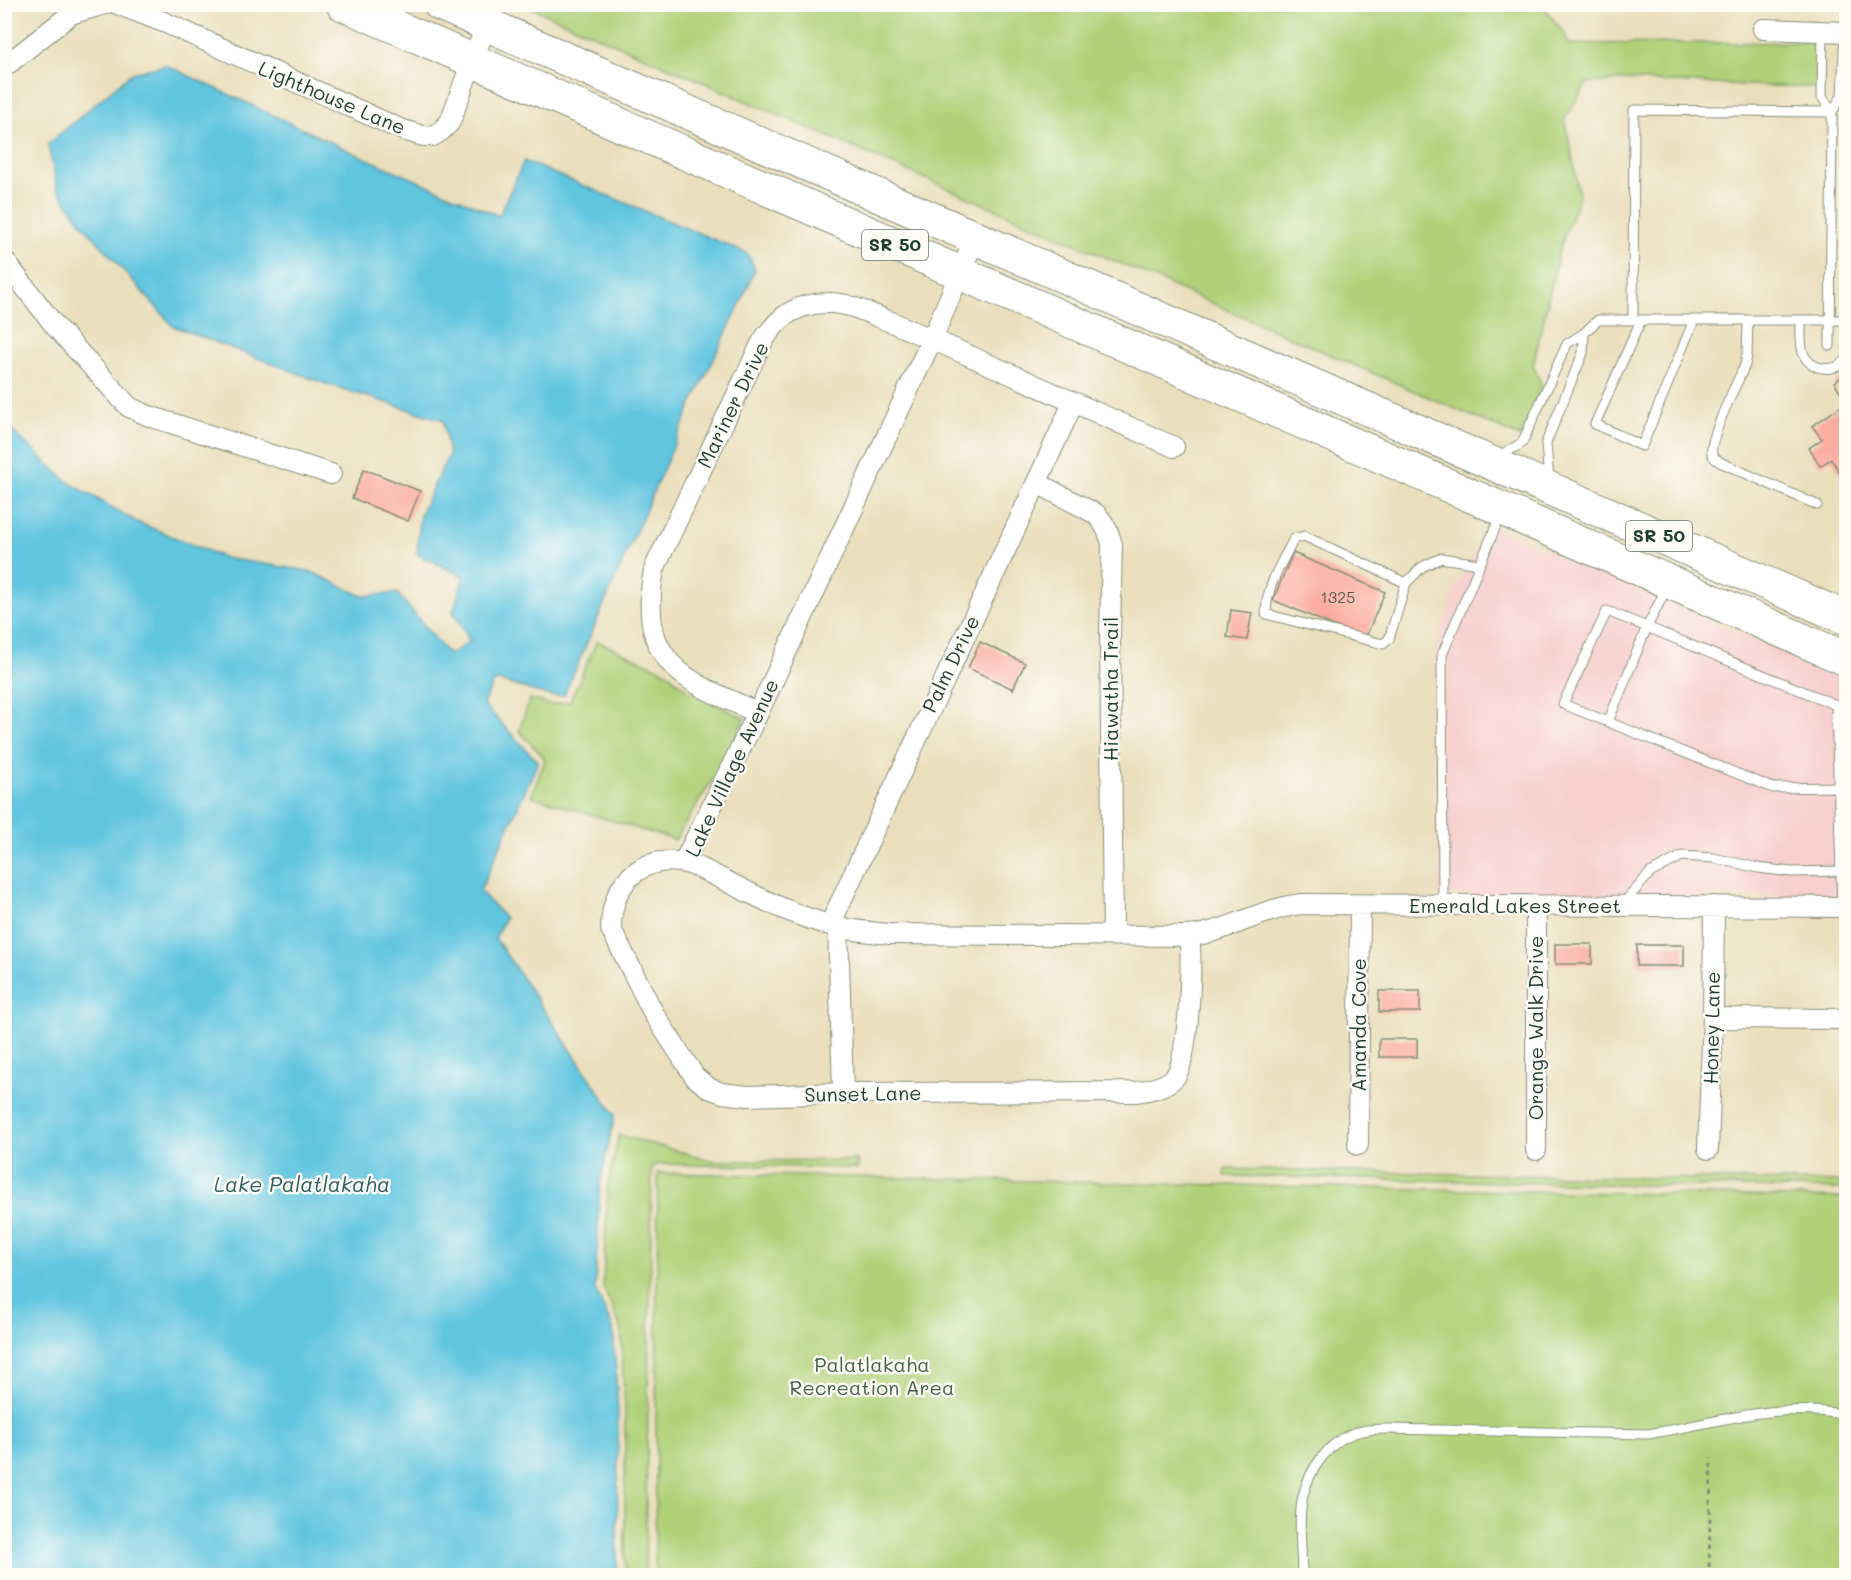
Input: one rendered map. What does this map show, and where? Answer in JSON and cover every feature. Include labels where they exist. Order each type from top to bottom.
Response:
[{"type":"highway","name":"SR 50","points":[[343,4],[1846,659]]},
{"type":"highway","name":"SR 50","points":[[440,4],[1846,618]]},
{"type":"street","points":[[4,67],[70,14],[105,4]]},
{"type":"street","name":"Lighthouse Lane","points":[[117,4],[166,23],[400,129],[423,136],[433,136],[450,122],[487,25]]},
{"type":"street","points":[[1763,29],[1846,32]]},
{"type":"street","name":"Lake Village Avenue","points":[[975,238],[932,339],[758,713],[684,862],[791,912],[834,926],[889,934],[1189,936]]},
{"type":"street","points":[[4,260],[55,326],[129,407],[149,416],[331,474]]},
{"type":"street","name":"Mariner Drive","points":[[758,713],[694,682],[662,655],[655,642],[650,597],[655,567],[761,344],[772,327],[785,315],[798,307],[833,303],[854,307],[932,339],[1174,447]]},
{"type":"street","name":"Palm Drive","points":[[843,1093],[834,926],[921,727],[1073,403]]},
{"type":"street","name":"Hiawatha Trail","points":[[1037,483],[1096,514],[1106,527],[1112,544],[1110,635],[1113,935]]},
{"type":"street","name":"Sunset Lane","points":[[684,862],[669,860],[651,863],[626,880],[611,914],[611,929],[654,1014],[695,1077],[709,1088],[722,1093],[747,1096],[843,1093],[1137,1092],[1150,1089],[1169,1082],[1176,1076],[1182,1061],[1190,972],[1189,936]]},
{"type":"street","name":"Amanda Cove","points":[[1358,1145],[1360,905]]},
{"type":"street","name":"Emerald Lakes Street","points":[[1189,936],[1227,928],[1273,909],[1287,906],[1844,907]]},
{"type":"street","name":"Orange Walk Drive","points":[[1536,906],[1536,1150]]},
{"type":"street","name":"Honey Lane","points":[[1708,1149],[1714,906]]},
{"type":"street","points":[[1713,1018],[1846,1019]]},
{"type":"lane","points":[[1823,31],[1822,97],[1832,112],[1830,346]]},
{"type":"lane","points":[[1694,320],[1642,446],[1595,423],[1637,320],[1634,110],[1832,112],[1844,98],[1846,32]]},
{"type":"lane","points":[[1490,462],[1522,443],[1567,344],[1598,320],[1846,320]]},
{"type":"lane","points":[[1748,320],[1745,365],[1713,438],[1712,454],[1715,460],[1817,505]]},
{"type":"lane","points":[[1801,320],[1802,344],[1807,360],[1814,366],[1825,369],[1835,368],[1846,360]]},
{"type":"lane","points":[[1549,488],[1545,443],[1583,353],[1584,333]]},
{"type":"lane","points":[[1443,906],[1442,655],[1503,509]]},
{"type":"lane","points":[[1406,583],[1304,536],[1294,539],[1278,568],[1266,600],[1266,614],[1383,644],[1389,639],[1406,583],[1422,567],[1441,558],[1479,564]]},
{"type":"lane","points":[[1608,722],[1647,627],[1670,582]]},
{"type":"lane","points":[[1838,787],[1773,788],[1563,704],[1607,611],[1836,705],[1846,714]]},
{"type":"lane","points":[[1836,705],[1844,907]]},
{"type":"lane","points":[[1621,906],[1650,873],[1682,856],[1714,858],[1758,868],[1791,872],[1844,871]]},
{"type":"lane","points":[[1302,1575],[1303,1493],[1321,1458],[1336,1443],[1349,1435],[1385,1429],[1648,1434],[1747,1414],[1785,1410],[1846,1415]]},
{"type":"path","points":[[1709,1575],[1711,1458]]},
{"type":"shaded area","points":[[1491,526],[1846,678],[1846,897],[1439,895],[1436,647],[1456,585]]},
{"type":"green space","points":[[525,5],[1542,5],[1564,33],[1569,44],[1819,42],[1823,88],[1622,80],[1587,83],[1564,120],[1579,196],[1560,248],[1533,365],[1542,385],[1520,437]]},
{"type":"green space","points":[[597,641],[665,671],[690,692],[745,718],[723,763],[675,840],[531,796],[545,761],[519,731],[530,699],[551,705],[570,701]]},
{"type":"green space","points":[[619,1135],[714,1161],[857,1160],[858,1168],[658,1164],[652,1167],[645,1575],[625,1575],[625,1409],[621,1328],[603,1287],[608,1184]]},
{"type":"green space","points":[[1226,1169],[1846,1182],[1846,1189],[1225,1176]]},
{"type":"green space","name":"Palatlakaha Recreation Area","points":[[658,1173],[1846,1198],[1846,1575],[655,1576]]},
{"type":"water","name":"Lake Palatlakaha","points":[[166,65],[354,153],[499,216],[524,161],[747,253],[755,269],[692,404],[564,695],[551,696],[499,681],[494,682],[483,704],[538,762],[480,891],[505,918],[495,938],[615,1115],[600,1183],[595,1289],[613,1328],[618,1410],[617,1575],[5,1575],[5,424],[68,482],[137,522],[225,558],[309,571],[363,596],[397,593],[449,655],[470,641],[453,612],[464,577],[417,554],[420,515],[449,454],[443,420],[326,384],[173,326],[84,226],[57,189],[48,144],[132,73]]},
{"type":"building","points":[[1846,374],[1846,401],[1834,382]]},
{"type":"building","points":[[1846,403],[1846,482],[1831,459],[1820,466],[1809,448],[1822,439],[1812,426]]},
{"type":"building","points":[[364,469],[420,491],[408,521],[352,498]]},
{"type":"building","points":[[1293,553],[1385,592],[1365,639],[1273,600]]},
{"type":"building","points":[[1231,610],[1252,613],[1247,640],[1227,637]]},
{"type":"building","points":[[980,642],[1025,663],[1013,689],[968,668]]},
{"type":"building","points":[[1555,944],[1592,944],[1592,964],[1555,964]]},
{"type":"building","points":[[1637,945],[1684,945],[1684,966],[1637,966]]},
{"type":"building","points":[[1379,991],[1420,991],[1420,1012],[1379,1012]]},
{"type":"building","points":[[1379,1039],[1417,1039],[1417,1057],[1379,1057]]}]
